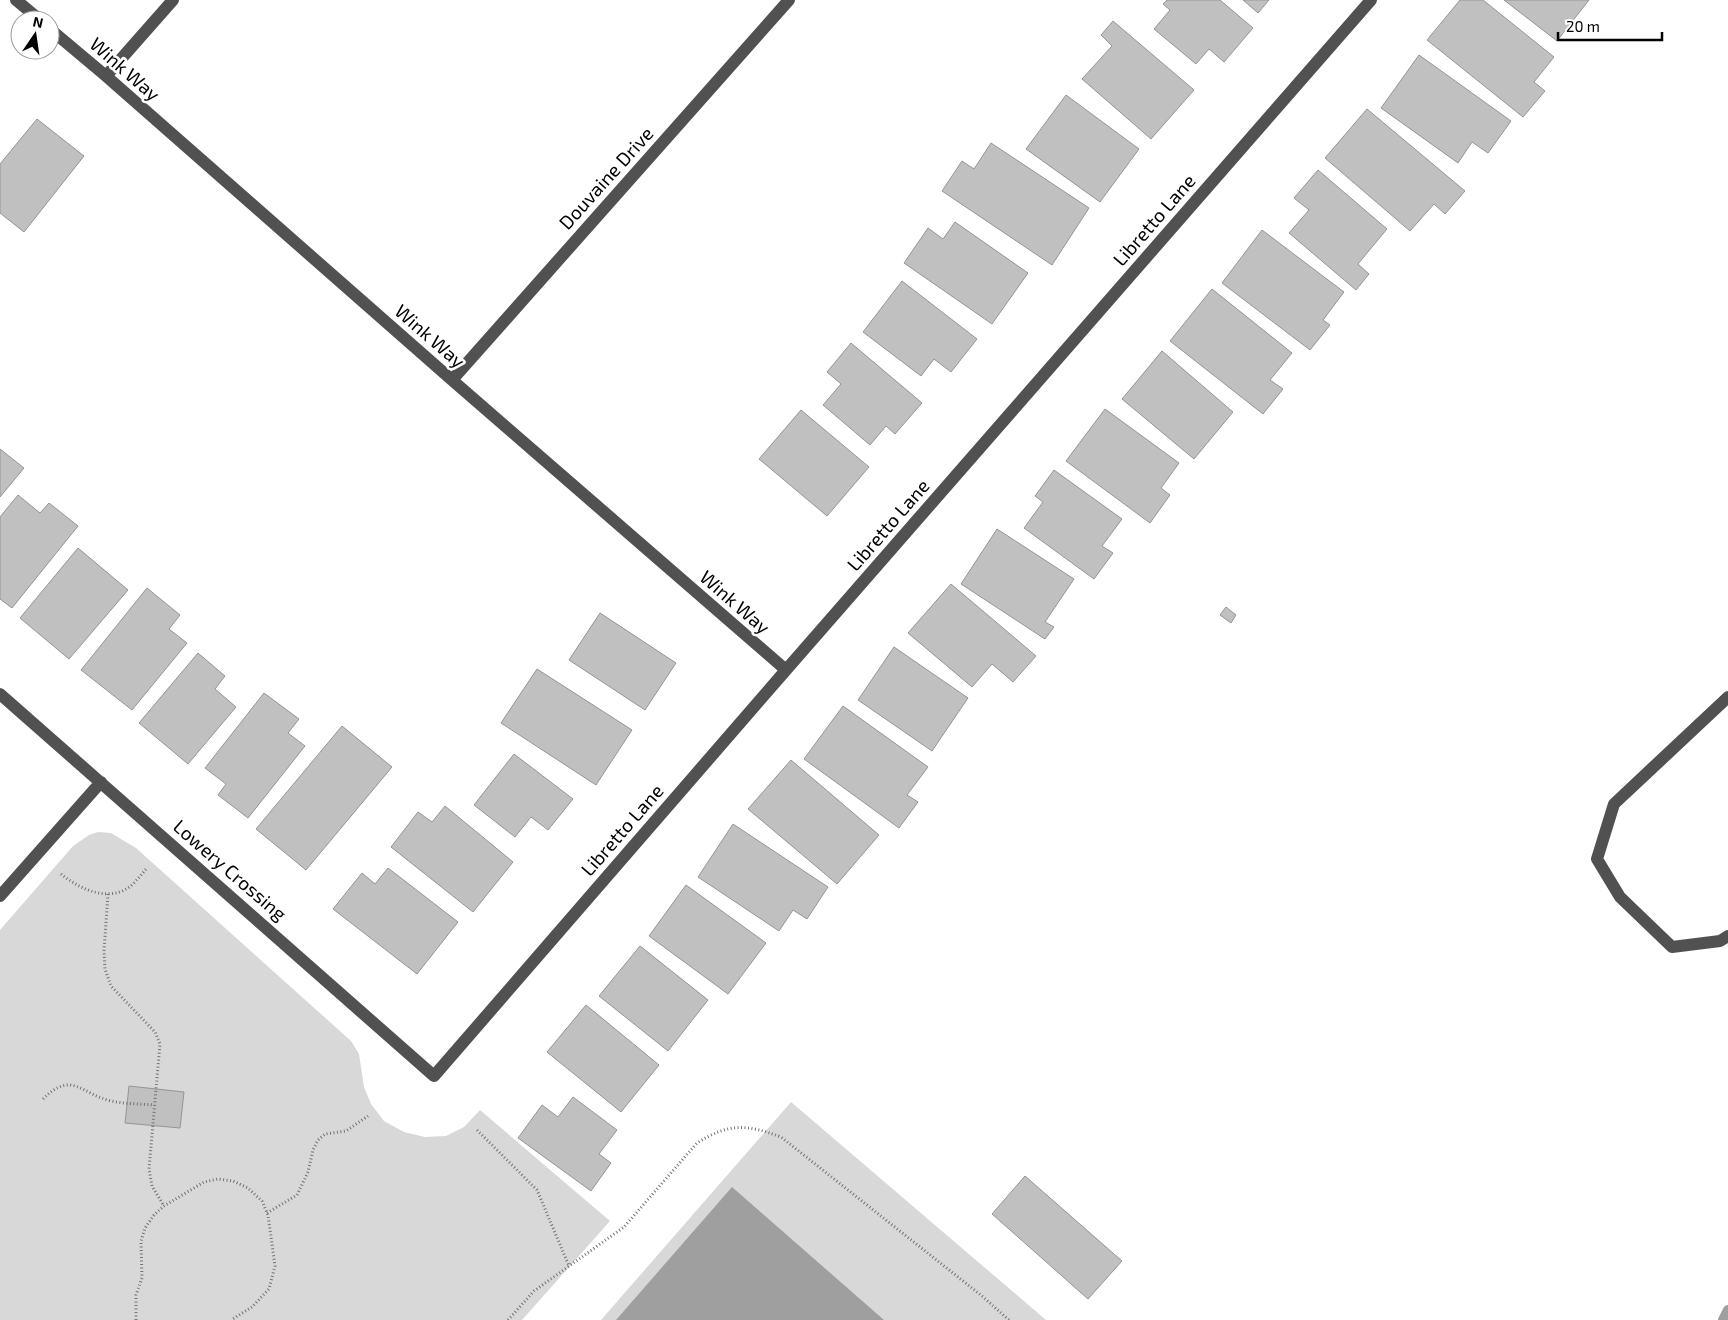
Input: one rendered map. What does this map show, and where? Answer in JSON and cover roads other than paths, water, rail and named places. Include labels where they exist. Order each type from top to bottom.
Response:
[{"type":"street","points":[[16,0],[28,10]]},
{"type":"street","points":[[106,76],[173,0]]},
{"type":"street","name":"Douvaine Drive","points":[[452,380],[789,0]]},
{"type":"street","name":"Libretto Lane","points":[[434,1076],[1371,0]]},
{"type":"street","name":"Wink Way","points":[[60,37],[786,670]]},
{"type":"street","name":"Lowery Crossing","points":[[0,694],[434,1076]]},
{"type":"street","points":[[1728,697],[1614,804],[1597,859],[1620,897],[1672,947],[1720,941],[1728,936]]},
{"type":"street","points":[[0,896],[101,782]]},
{"type":"waterway","points":[[1723,1320],[1728,1310]]}]
